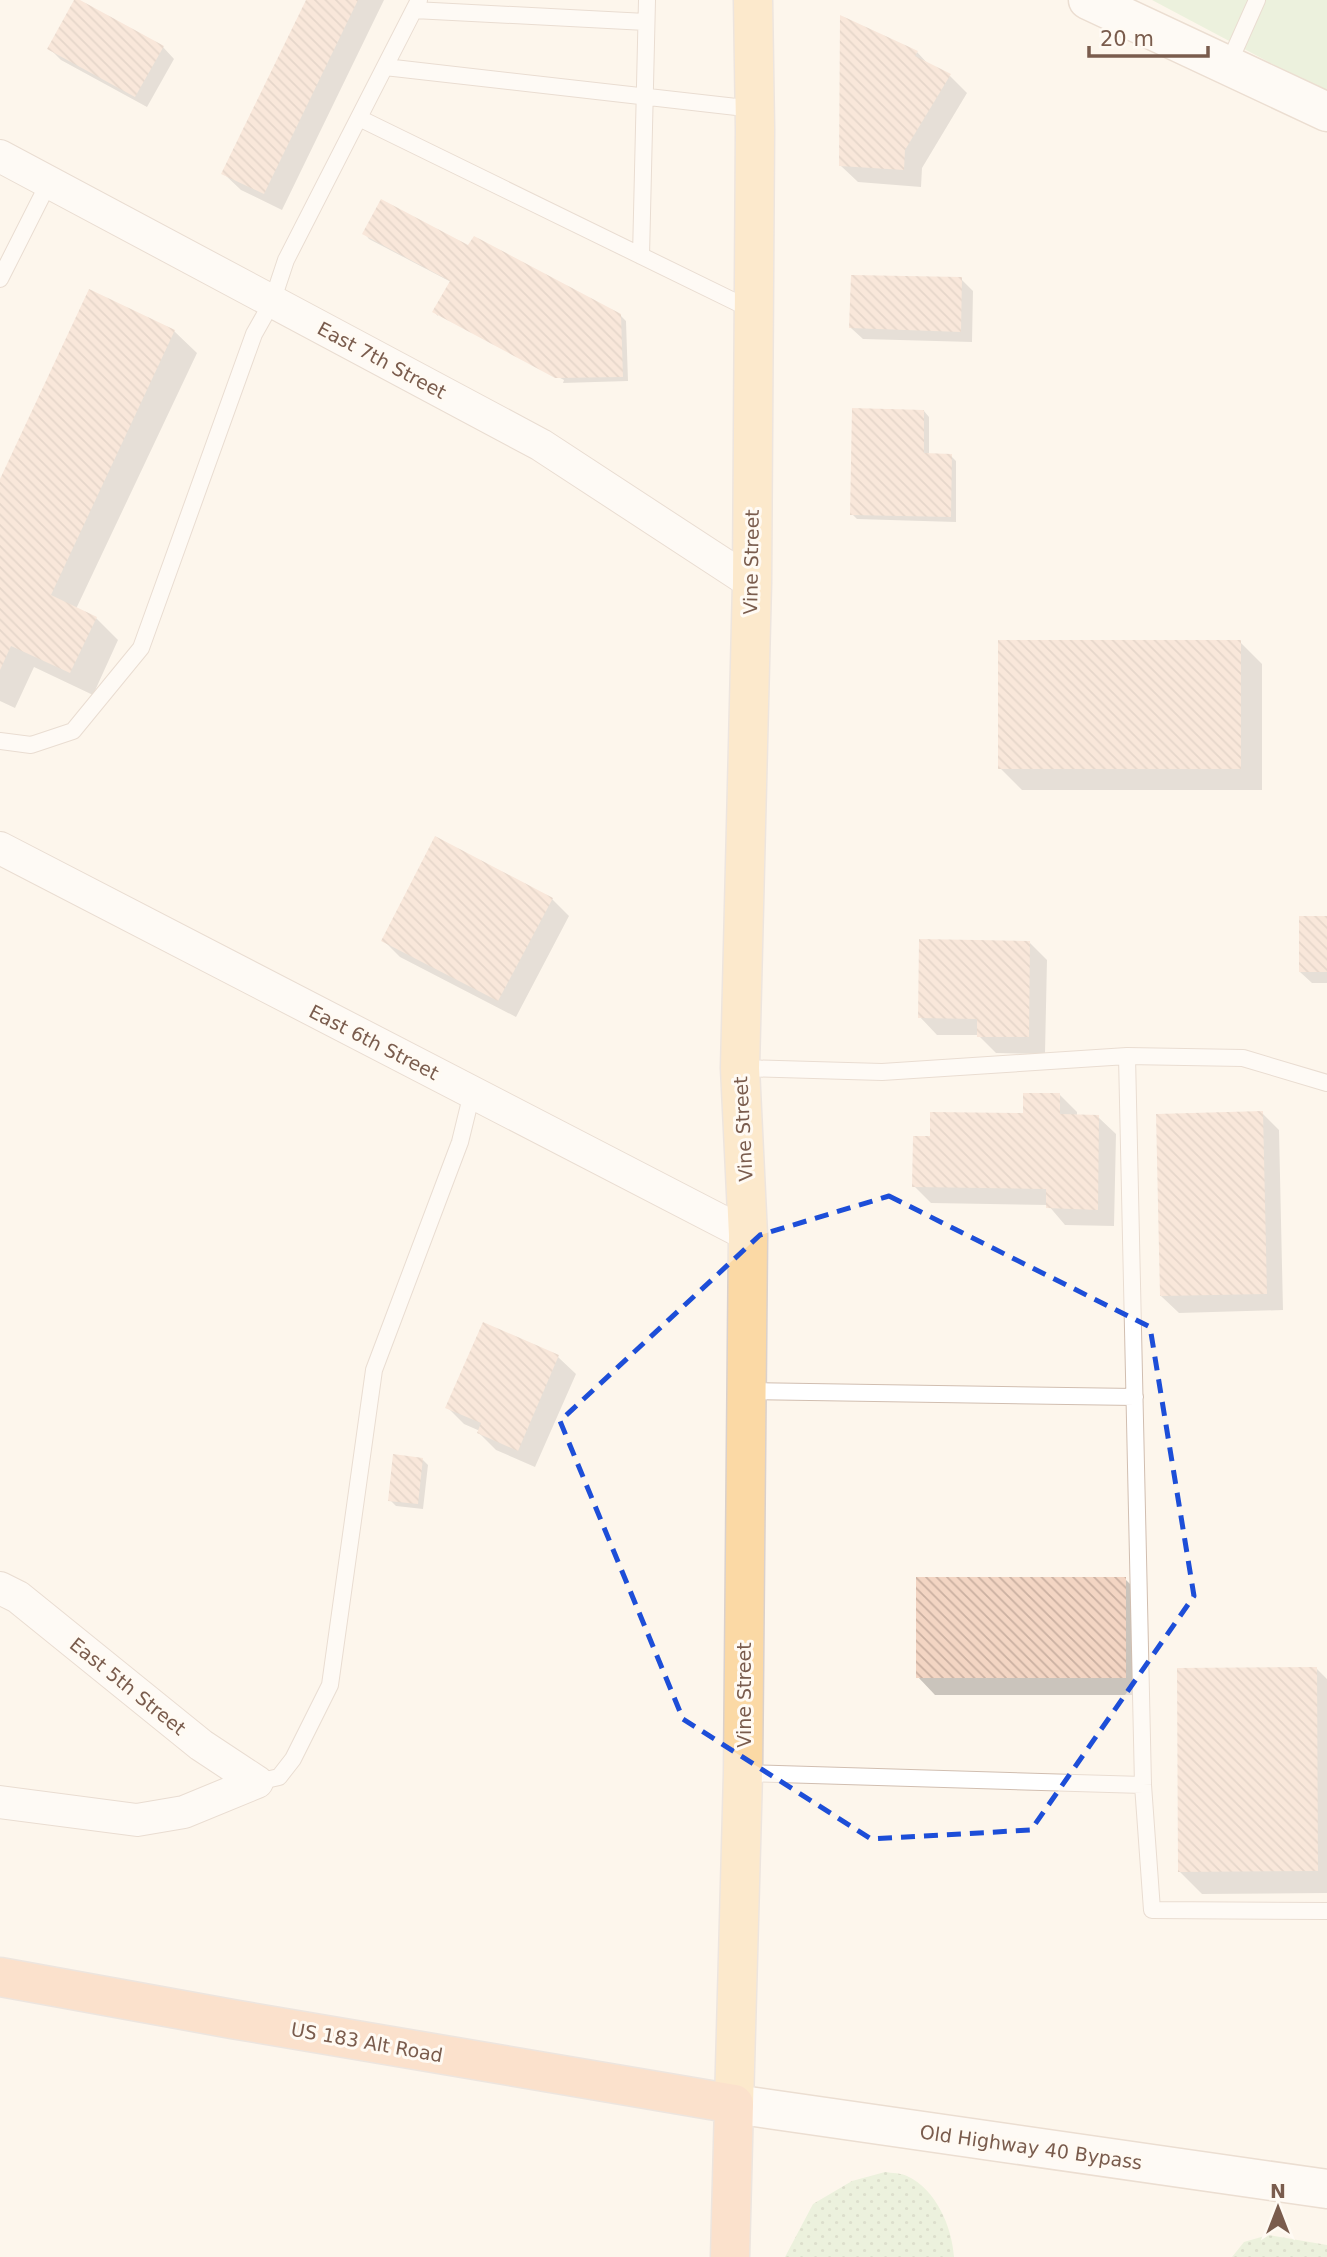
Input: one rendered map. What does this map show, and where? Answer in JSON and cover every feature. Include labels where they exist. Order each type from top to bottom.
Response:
[{"type":"highway","name":"US 183 Alt Road","points":[[0,1976],[232,2019],[734,2104]]},
{"type":"highway","name":"Vine Street","points":[[730,2257],[734,2104]]},
{"type":"main road","name":"Vine Street","points":[[734,2104],[743,1773],[747,1391],[748,1235],[740,1068],[752,583],[753,0]]},
{"type":"main road","points":[[1088,0],[1327,111]]},
{"type":"main road","name":"Old Highway 40 Bypass","points":[[734,2104],[1327,2189]]},
{"type":"street","name":"East 7th Street","points":[[0,156],[541,445],[752,583]]},
{"type":"street","name":"East 6th Street","points":[[0,848],[748,1235]]},
{"type":"street","name":"East 5th Street","points":[[0,1588],[18,1597],[201,1745],[257,1782]]},
{"type":"street","points":[[0,1802],[136,1820],[184,1812],[257,1782]]},
{"type":"lane","points":[[640,256],[647,0]]},
{"type":"lane","points":[[1227,66],[1257,0]]},
{"type":"lane","points":[[0,741],[31,745],[74,731],[141,648],[254,334],[272,302],[286,260],[417,5],[646,22]]},
{"type":"lane","points":[[385,67],[754,109]]},
{"type":"lane","points":[[359,118],[754,311]]},
{"type":"lane","points":[[0,279],[49,182]]},
{"type":"lane","points":[[740,1068],[881,1072],[1127,1056],[1243,1058],[1327,1083]]},
{"type":"lane","points":[[1127,1056],[1143,1785],[1152,1910],[1327,1912]]},
{"type":"lane","points":[[257,1782],[279,1777],[293,1759],[330,1685],[374,1370],[460,1142],[472,1093]]},
{"type":"lane","points":[[747,1391],[1135,1397]]},
{"type":"lane","points":[[743,1773],[1143,1785]]},
{"type":"highlighted area","points":[[889,1196],[1150,1327],[1194,1596],[1031,1830],[871,1839],[683,1719],[560,1421],[760,1235]]},
{"type":"green space","points":[[1152,0],[1327,0],[1327,93]]},
{"type":"green space","points":[[885,2172],[907,2176],[934,2199],[946,2222],[954,2257],[785,2257],[813,2204],[852,2181]]},
{"type":"green space","points":[[1268,2235],[1327,2245],[1327,2257],[1232,2257],[1244,2242]]},
{"type":"building","points":[[74,0],[80,0],[164,46],[135,97],[47,49]]},
{"type":"building","points":[[306,0],[358,0],[264,194],[221,174]]},
{"type":"building","points":[[840,15],[918,51],[915,56],[951,74],[905,150],[904,170],[839,166]]},
{"type":"building","points":[[381,199],[468,245],[474,236],[621,314],[623,377],[555,378],[432,312],[450,281],[362,234]]},
{"type":"building","points":[[851,275],[962,277],[961,332],[849,328]]},
{"type":"building","points":[[89,289],[175,330],[51,595],[97,617],[70,673],[11,646],[0,670],[0,479]]},
{"type":"building","points":[[852,408],[924,410],[924,453],[952,454],[951,517],[850,515]]},
{"type":"building","points":[[998,640],[1241,640],[1241,769],[998,769]]},
{"type":"building","points":[[435,836],[553,898],[498,1001],[381,941]]},
{"type":"building","points":[[1299,916],[1327,916],[1327,972],[1299,972]]},
{"type":"building","points":[[919,939],[1030,941],[1029,1037],[977,1037],[977,1019],[918,1018]]},
{"type":"building","points":[[1023,1093],[1060,1093],[1060,1114],[1099,1115],[1098,1210],[1046,1208],[1046,1189],[912,1187],[913,1136],[930,1136],[930,1112],[1023,1113]]},
{"type":"building","points":[[1263,1111],[1267,1294],[1160,1296],[1156,1114]]},
{"type":"building","points":[[483,1322],[559,1355],[518,1451],[477,1433],[481,1423],[445,1408]]},
{"type":"building","points":[[393,1454],[423,1458],[418,1504],[388,1501]]},
{"type":"building","points":[[916,1577],[1126,1577],[1126,1678],[916,1678]]},
{"type":"building","points":[[1317,1667],[1318,1871],[1178,1872],[1177,1668]]}]
